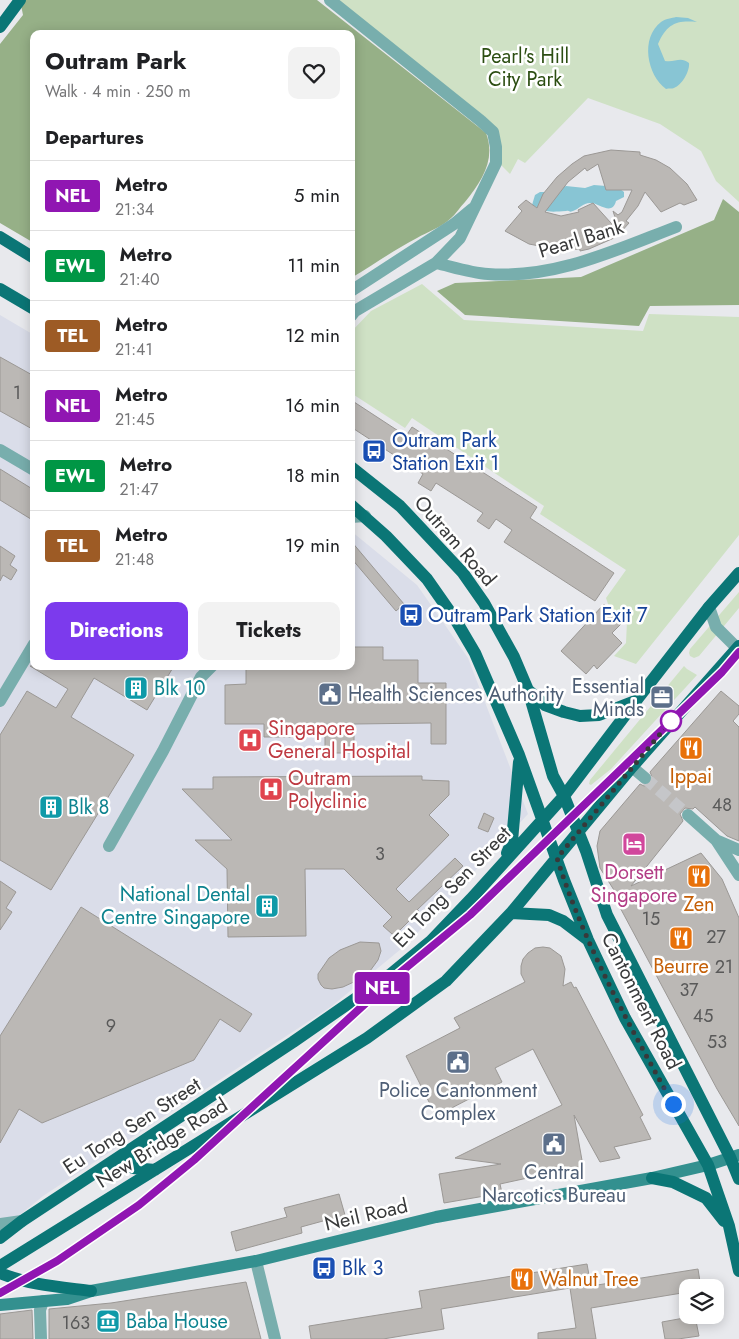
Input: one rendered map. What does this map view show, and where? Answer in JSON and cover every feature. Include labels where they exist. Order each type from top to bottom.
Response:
[{"type":"main road","points":[[0,27],[20,0]]},
{"type":"main road","points":[[0,237],[30,256]]},
{"type":"main road","points":[[0,289],[30,307]]},
{"type":"main road","name":"Outram Road","points":[[355,470],[400,506],[462,573],[484,603],[514,657],[528,690],[553,776],[564,796]]},
{"type":"main road","points":[[355,508],[386,536],[427,579],[455,619],[479,662],[519,755],[557,858]]},
{"type":"main road","name":"Eu Tong Sen Street","points":[[0,1238],[22,1221],[285,1048],[391,974],[431,941],[564,796],[636,701],[739,573]]},
{"type":"main road","name":"New Bridge Road","points":[[0,1266],[367,1038],[446,981],[511,913],[632,766],[738,648]]},
{"type":"main road","points":[[528,690],[545,705],[580,716],[599,716],[636,701]]},
{"type":"main road","points":[[491,875],[512,842],[519,777],[519,755]]},
{"type":"main road","name":"Cantonment Road","points":[[564,796],[607,916],[735,1156],[739,1179]]},
{"type":"main road","name":"Cantonment Road","points":[[557,858],[588,940],[625,1018],[708,1165],[729,1226],[739,1271]]},
{"type":"main road","points":[[511,913],[550,915],[563,921],[588,940]]},
{"type":"main road","points":[[130,1150],[128,1159],[133,1168],[155,1170]]},
{"type":"main road","name":"Neil Road","points":[[0,1305],[67,1299],[90,1291],[256,1261],[436,1217],[652,1178],[708,1165],[735,1156]]},
{"type":"main road","points":[[652,1178],[673,1182],[706,1198],[729,1226]]},
{"type":"main road","points":[[0,1273],[36,1284],[90,1291]]},
{"type":"street","points":[[330,0],[481,121],[492,132],[496,147],[496,163],[460,238],[436,263],[355,312]]},
{"type":"street","points":[[355,287],[454,224],[476,206]]},
{"type":"street","name":"Pearl Bank","points":[[436,263],[491,274],[544,272],[588,261],[676,227]]},
{"type":"street","points":[[0,450],[30,468]]},
{"type":"street","points":[[355,517],[365,516]]},
{"type":"street","points":[[710,607],[716,627],[738,648]]},
{"type":"street","points":[[0,701],[30,651]]},
{"type":"street","points":[[108,846],[163,751],[201,677],[208,670]]},
{"type":"street","points":[[632,766],[645,778]]},
{"type":"street","points":[[691,817],[716,840],[738,870]]},
{"type":"street","points":[[716,840],[739,850]]},
{"type":"street","points":[[0,1224],[22,1221]]},
{"type":"street","points":[[256,1261],[275,1339]]},
{"type":"street","points":[[41,1339],[40,1310],[43,1301]]},
{"type":"shaded area","name":"Singapore General Hospital","points":[[0,315],[30,333],[30,670],[355,670],[355,534],[417,585],[468,658],[528,814],[407,944],[332,1006],[43,1196],[0,1231]]},
{"type":"green space","points":[[20,0],[317,0],[486,133],[489,152],[486,169],[471,194],[447,222],[400,247],[355,275],[355,30],[30,30],[30,241],[0,223],[0,44],[23,15]]},
{"type":"green space","name":"Pearl's Hill City Park","points":[[337,0],[739,0],[739,202],[716,181],[701,151],[660,124],[588,98],[525,163],[518,159],[510,174],[501,165],[501,147]]},
{"type":"green space","points":[[723,199],[739,212],[739,305],[650,306],[639,326],[465,315],[437,291],[455,283],[581,277],[714,220]]},
{"type":"green space","points":[[422,284],[464,320],[643,331],[649,314],[739,317],[739,535],[636,664],[614,656],[626,643],[627,621],[610,610],[606,598],[626,570],[540,514],[544,506],[412,418],[405,428],[355,396],[355,328],[371,311]]},
{"type":"green space","points":[[739,592],[739,608],[699,656],[694,658],[690,656],[690,649]]},
{"type":"green space","points":[[684,666],[697,675],[611,769],[591,785],[589,784],[590,780]]},
{"type":"water","points":[[676,17],[688,18],[697,22],[683,22],[673,25],[661,37],[658,44],[665,61],[683,60],[689,63],[687,74],[683,81],[674,88],[666,89],[654,75],[648,47],[654,29],[661,22]]},
{"type":"water","points":[[594,185],[606,186],[607,190],[620,189],[624,192],[624,197],[616,201],[611,208],[604,208],[590,203],[570,212],[548,211],[532,205],[535,195],[540,192],[551,192],[566,186],[585,188]]},
{"type":"building","points":[[611,150],[640,152],[640,155],[656,160],[670,168],[687,184],[697,200],[684,205],[680,203],[661,212],[645,192],[638,206],[626,221],[629,223],[620,233],[614,238],[580,251],[580,249],[560,250],[529,244],[505,231],[522,211],[518,207],[526,200],[537,208],[543,194],[557,177],[572,164],[584,156]],"holes":[[[598,164],[606,190],[632,190],[622,212],[618,215],[613,211],[620,233],[593,203],[578,210],[579,212],[561,216],[545,212],[568,182],[585,168],[587,171]]]},
{"type":"building","points":[[0,357],[30,374],[30,428],[0,411]]},
{"type":"building","points":[[355,403],[406,436],[412,427],[537,507],[530,518],[614,573],[595,601],[504,542],[512,530],[496,519],[489,529],[477,521],[483,513],[436,483],[431,491],[418,483],[423,474],[355,430]]},
{"type":"building","points":[[0,469],[30,488],[30,519],[0,500]]},
{"type":"building","points":[[0,546],[15,556],[10,565],[17,570],[11,580],[3,575],[0,581]]},
{"type":"building","points":[[355,546],[404,604],[396,611],[355,563]]},
{"type":"building","points":[[604,604],[623,622],[612,633],[622,643],[597,669],[594,665],[586,674],[561,651]]},
{"type":"building","points":[[355,647],[383,647],[383,660],[418,660],[418,683],[446,683],[446,744],[431,744],[431,723],[354,724],[354,753],[325,753],[325,724],[305,724],[305,737],[264,737],[264,724],[225,724],[225,685],[246,684],[246,670],[355,670]]},
{"type":"building","name":"Blk 8","points":[[37,670],[172,670],[147,710],[94,678],[71,717],[134,755],[51,890],[0,860],[0,735],[27,691],[56,708],[68,689]]},
{"type":"building","points":[[721,691],[739,706],[739,714],[733,721],[739,727],[739,841],[727,836],[695,807],[693,809],[685,808],[680,814],[683,821],[631,886],[701,853],[722,879],[739,918],[739,1126],[717,1089],[616,900],[619,898],[600,868],[597,846],[600,831],[640,784],[644,786],[651,784],[653,779],[650,772]]},
{"type":"building","points":[[422,776],[422,780],[449,781],[449,795],[429,815],[449,835],[396,889],[409,902],[455,858],[463,866],[417,910],[419,911],[396,934],[392,934],[383,926],[392,917],[344,869],[305,869],[306,936],[228,937],[227,869],[195,840],[232,840],[182,789],[213,789],[213,777]]},
{"type":"building","points":[[484,813],[494,818],[488,832],[478,828]]},
{"type":"building","points":[[0,881],[16,892],[6,908],[12,912],[0,930]]},
{"type":"building","points":[[81,907],[252,1014],[240,1032],[220,1019],[194,1060],[42,1123],[19,1109],[0,1143],[0,1036]]},
{"type":"building","points":[[360,942],[379,943],[381,951],[378,960],[370,971],[358,980],[343,987],[324,988],[318,979],[318,974],[329,958],[340,950]]},
{"type":"building","name":"Police Cantonment Complex","points":[[535,948],[550,948],[561,956],[565,969],[563,986],[571,982],[574,988],[576,987],[643,1115],[640,1117],[651,1139],[614,1147],[620,1158],[600,1162],[574,1115],[583,1166],[500,1184],[502,1193],[444,1203],[439,1174],[501,1164],[455,1158],[562,1105],[533,1049],[495,1068],[502,1082],[436,1116],[406,1056],[460,1028],[454,1018],[525,982],[521,974],[523,959]]},
{"type":"building","points":[[339,1194],[345,1215],[301,1227],[302,1233],[236,1251],[231,1232],[287,1217],[284,1208]]},
{"type":"building","points":[[587,1264],[591,1286],[698,1269],[700,1279],[679,1279],[679,1293],[591,1308],[596,1339],[538,1339],[538,1333],[576,1328],[570,1288],[441,1309],[444,1329],[383,1339],[311,1339],[309,1326],[422,1308],[419,1291]]},
{"type":"building","points":[[246,1282],[261,1339],[49,1339],[49,1309],[111,1303]]},
{"type":"building","points":[[32,1310],[33,1339],[0,1339],[0,1314]]},
{"type":"building","points":[[679,1319],[679,1324],[697,1324],[699,1336],[665,1339],[662,1322]]},
{"type":"tunnel","points":[[645,778],[688,815]]},
{"type":"metro line","name":"NEL","points":[[0,1293],[57,1261],[139,1205],[194,1160],[390,981],[470,915],[722,672],[739,652]]},
{"type":"place","name":"Outram Park Station Exit 1","points":[[374,451]]},
{"type":"place","name":"Outram Park Station Exit 7","points":[[411,615]]},
{"type":"place","name":"Blk 10","points":[[136,688]]},
{"type":"place","name":"Health Sciences Authority","points":[[330,694]]},
{"type":"place","name":"Essential Minds","points":[[662,697]]},
{"type":"place","name":"Singapore General Hospital","points":[[250,740]]},
{"type":"place","name":"Ippai","points":[[691,748]]},
{"type":"place","name":"Outram Polyclinic","points":[[271,789]]},
{"type":"place","name":"Blk 8","points":[[51,807]]},
{"type":"place","name":"Dorsett Singapore","points":[[634,844]]},
{"type":"place","name":"Zen","points":[[699,876]]},
{"type":"place","name":"National Dental Centre Singapore","points":[[267,906]]},
{"type":"place","name":"Beurre","points":[[681,938]]},
{"type":"place","name":"Police Cantonment Complex","points":[[458,1062]]},
{"type":"place","name":"Central Narcotics Bureau","points":[[554,1144]]},
{"type":"place","name":"Blk 3","points":[[324,1268]]},
{"type":"place","name":"Walnut Tree","points":[[522,1279]]},
{"type":"place","name":"Baba House","points":[[108,1321]]},
{"type":"route","points":[[671,721],[557,858],[588,940],[625,1018],[673,1104]]}]
